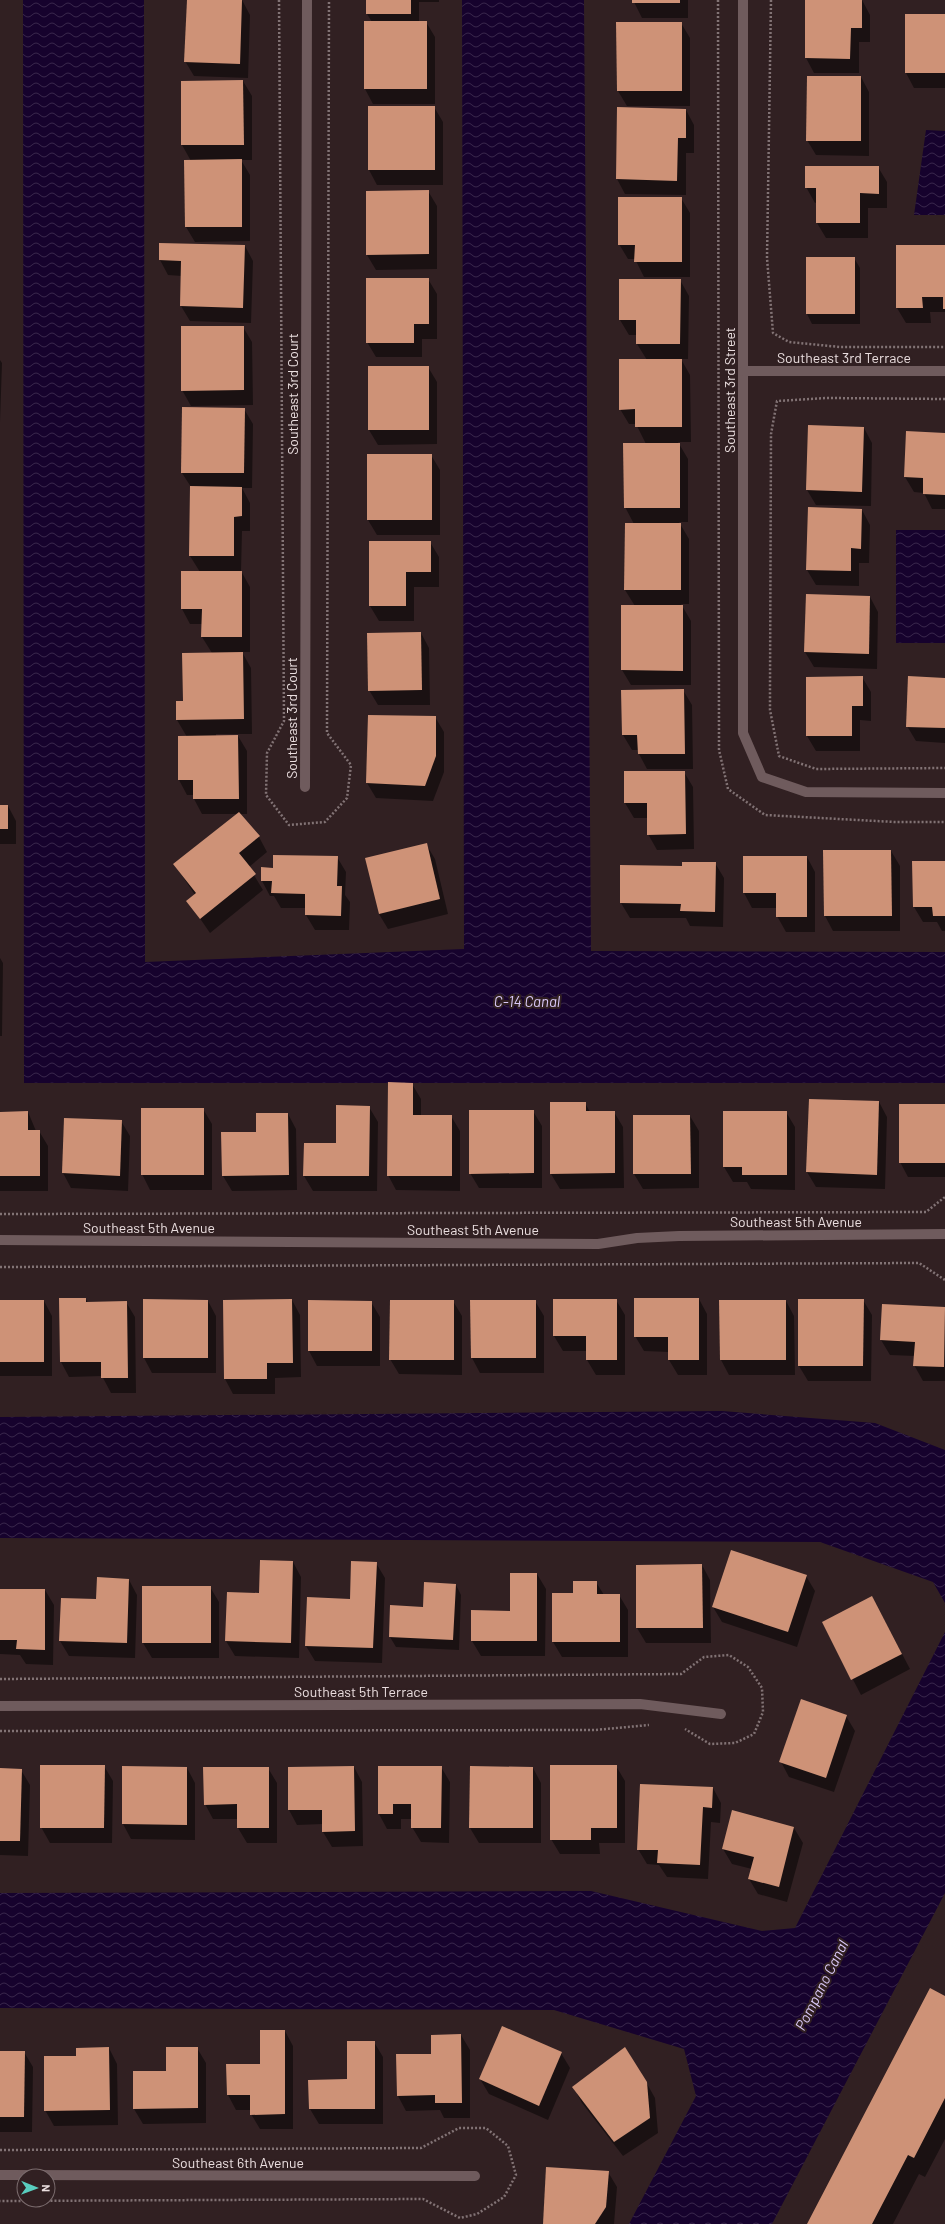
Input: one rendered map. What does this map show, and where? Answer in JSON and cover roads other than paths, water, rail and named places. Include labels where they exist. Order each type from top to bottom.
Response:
[{"type":"street","name":"Southeast 3rd Court","points":[[305,787],[307,0]]},
{"type":"street","name":"Southeast 3rd Street","points":[[743,0],[743,732],[762,777],[806,792],[945,793]]},
{"type":"street","name":"Southeast 3rd Terrace","points":[[742,371],[945,370]]},
{"type":"street","name":"Southeast 5th Avenue","points":[[0,1240],[598,1244],[637,1238],[672,1236],[945,1234]]},
{"type":"street","name":"Southeast 5th Terrace","points":[[0,1706],[640,1704],[721,1714]]},
{"type":"street","name":"Southeast 6th Avenue","points":[[0,2175],[475,2176]]},
{"type":"water","name":"C-14 Canal","points":[[23,0],[144,0],[145,962],[464,949],[462,0],[584,0],[591,951],[945,952],[945,1083],[24,1083]]},
{"type":"water","points":[[926,130],[945,131],[945,215],[914,215]]},
{"type":"water","points":[[896,530],[945,530],[945,643],[896,643]]},
{"type":"water","points":[[722,1411],[875,1423],[945,1450],[945,1603],[933,1582],[820,1542],[0,1538],[0,1417]]},
{"type":"water","name":"Pompano Canal","points":[[945,1632],[945,1893],[772,2224],[629,2224],[696,2096],[684,2049],[554,2010],[0,2008],[0,1893],[591,1891],[762,1931],[795,1928]]}]
